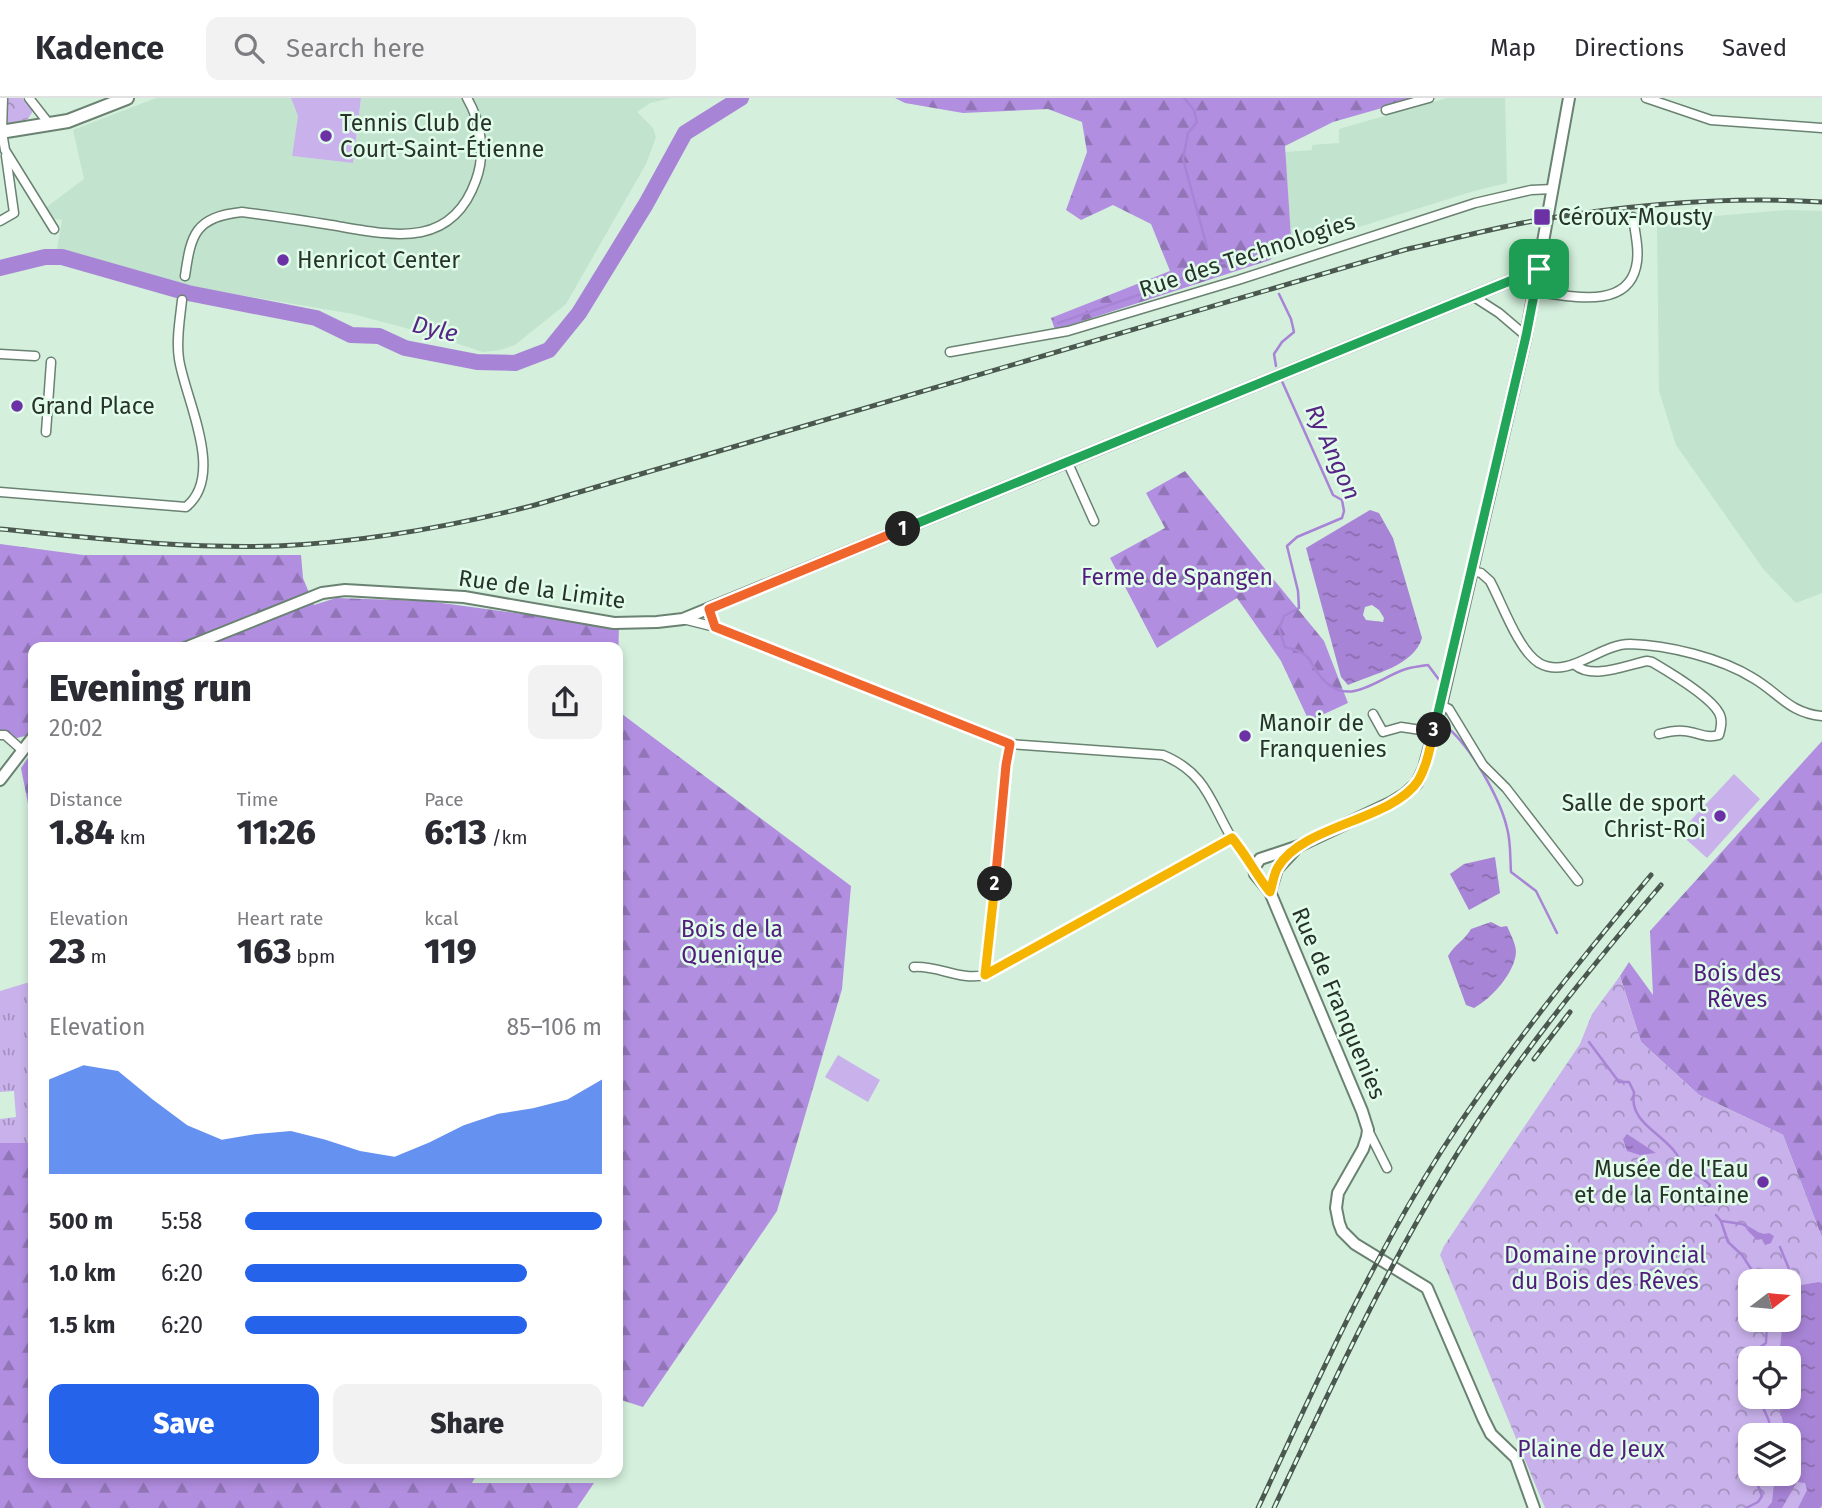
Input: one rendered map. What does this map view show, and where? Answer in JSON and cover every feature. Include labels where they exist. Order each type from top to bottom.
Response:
[{"type":"main road","points":[[1,132],[68,121],[127,98]]},
{"type":"street","points":[[0,221],[14,214],[1,132],[3,98]]},
{"type":"street","points":[[29,98],[50,125]]},
{"type":"street","points":[[185,276],[190,243],[204,223],[224,214],[242,212],[408,235],[425,232],[442,224],[461,208],[471,193],[482,154],[477,114],[467,98]]},
{"type":"street","points":[[1386,110],[1429,98]]},
{"type":"street","points":[[1299,846],[1271,875],[1255,874],[1261,861],[1299,846],[1405,794],[1417,783],[1424,768],[1526,336],[1569,98]]},
{"type":"street","points":[[1646,98],[1711,120],[1822,128]]},
{"type":"street","points":[[5,150],[54,229]]},
{"type":"street","name":"Rue des Technologies","points":[[950,352],[1068,331],[1238,280],[1475,203],[1531,190],[1553,189]]},
{"type":"street","points":[[1535,292],[1597,298],[1612,295],[1624,287],[1632,278],[1637,265],[1633,218]]},
{"type":"street","name":"Rue de la Limite","points":[[200,642],[326,592],[345,590],[464,597],[614,623],[683,619],[1539,269]]},
{"type":"street","points":[[1471,295],[1499,313],[1526,336]]},
{"type":"street","points":[[0,492],[186,506],[194,500],[200,492],[201,435],[179,362],[182,300]]},
{"type":"street","points":[[0,354],[35,356]]},
{"type":"street","points":[[46,432],[51,362]]},
{"type":"street","points":[[1067,461],[1094,521]]},
{"type":"street","points":[[1472,571],[1481,573],[1490,581],[1531,656],[1549,666],[1575,665],[1601,651],[1622,645],[1679,652],[1735,668],[1755,678],[1788,706],[1822,716]]},
{"type":"street","points":[[709,609],[715,627]]},
{"type":"street","points":[[683,619],[715,627],[1010,744],[1163,755],[1171,758],[1198,777],[1232,838],[1244,852],[1261,861],[1273,860],[1271,875]]},
{"type":"street","points":[[1575,665],[1580,669],[1604,671],[1652,662],[1685,682],[1719,713],[1722,727],[1720,735],[1701,736],[1684,731],[1659,734]]},
{"type":"street","points":[[1441,705],[1448,709],[1486,769],[1506,788],[1578,881]]},
{"type":"street","points":[[1373,714],[1383,732],[1401,727],[1434,732]]},
{"type":"street","points":[[0,734],[5,735],[22,750]]},
{"type":"street","points":[[0,780],[28,743]]},
{"type":"street","points":[[985,975],[1010,744]]},
{"type":"street","points":[[914,967],[928,966],[966,977],[985,975],[1232,838]]},
{"type":"street","name":"Rue de Franquenies","points":[[1271,875],[1270,892],[1368,1130]]},
{"type":"street","points":[[1368,1130],[1387,1168]]},
{"type":"street","points":[[1368,1130],[1363,1149],[1338,1193],[1336,1208],[1342,1231],[1364,1250],[1409,1275],[1427,1289],[1483,1418],[1491,1434],[1516,1458],[1534,1508]]},
{"type":"shaded area","points":[[156,98],[291,98],[298,116],[292,156],[353,163],[361,98],[671,98],[650,103],[637,112],[653,128],[656,137],[646,164],[566,304],[515,345],[483,352],[353,314],[193,287],[57,249],[62,220],[51,218],[44,209],[84,179],[73,130]]},
{"type":"shaded area","points":[[1447,98],[1505,98],[1507,183],[1330,236],[1317,234],[1291,237],[1285,152],[1312,150],[1312,145],[1339,143],[1339,129]]},
{"type":"shaded area","points":[[1787,210],[1822,211],[1822,593],[1796,603],[1764,570],[1676,445],[1659,391],[1657,221]]},
{"type":"green space","points":[[0,98],[22,98],[33,111],[28,119],[0,126]]},
{"type":"green space","name":"Tennis Club de Court-Saint-Étienne","points":[[291,98],[361,98],[353,163],[292,156],[298,116]]},
{"type":"green space","points":[[895,98],[1417,98],[1333,122],[1285,146],[1291,237],[1270,260],[1055,330],[1051,318],[1170,271],[1151,224],[1113,205],[1081,220],[1066,210],[1087,152],[1082,122],[1048,109],[963,113],[905,103]]},
{"type":"green space","name":"Ferme de Spangen","points":[[1185,471],[1324,641],[1348,703],[1309,721],[1281,661],[1237,598],[1157,648],[1110,558],[1165,528],[1146,493]]},
{"type":"green space","points":[[0,544],[83,555],[301,555],[303,578],[314,605],[336,598],[427,601],[545,617],[619,622],[619,642],[28,642],[28,735],[17,738],[0,732]]},
{"type":"green space","name":"Bois de la Quenique","points":[[623,715],[851,886],[842,989],[777,1211],[643,1407],[623,1401]]},
{"type":"green space","name":"Bois des Rêves","points":[[1822,741],[1822,1238],[1783,1135],[1699,1095],[1641,1042],[1620,976],[1629,962],[1653,995],[1650,931]]},
{"type":"green space","points":[[28,758],[28,804],[21,768]]},
{"type":"green space","name":"Salle de sport Christ-Roi","points":[[1734,774],[1760,799],[1707,858],[1679,833]]},
{"type":"green space","name":"Domaine provincial du Bois des Rêves","points":[[1620,976],[1641,1042],[1699,1095],[1783,1135],[1822,1238],[1822,1508],[1545,1508],[1440,1255],[1580,1044],[1592,1014]]},
{"type":"green space","points":[[28,983],[28,1143],[0,1143],[0,1119],[16,1117],[14,1091],[0,1092],[0,991]]},
{"type":"green space","points":[[838,1055],[880,1080],[868,1102],[825,1077]]},
{"type":"green space","points":[[0,1143],[28,1143],[28,1478],[475,1478],[472,1483],[594,1483],[577,1508],[0,1508]]},
{"type":"water","points":[[1370,510],[1379,513],[1393,538],[1422,638],[1411,656],[1391,668],[1348,685],[1341,677],[1306,548]],"holes":[[[1372,605],[1384,618],[1383,622],[1366,620],[1363,615],[1365,607]]]},
{"type":"water","points":[[1495,857],[1500,893],[1469,910],[1450,874],[1464,864]]},
{"type":"water","points":[[1491,922],[1501,927],[1507,926],[1515,946],[1515,960],[1507,977],[1488,998],[1474,1008],[1466,1005],[1448,956],[1471,929]]},
{"type":"water","points":[[1627,1134],[1656,1153],[1640,1155],[1627,1151],[1623,1139]]},
{"type":"water","points":[[1745,1228],[1774,1236],[1771,1243],[1765,1245],[1762,1239],[1757,1240]]},
{"type":"water","points":[[1822,1283],[1820,1508],[1798,1508],[1807,1490],[1805,1483],[1801,1482],[1801,1423],[1783,1423],[1780,1409],[1801,1409],[1801,1346],[1780,1346],[1782,1332],[1801,1332],[1801,1285]]},
{"type":"water","points":[[1774,1486],[1795,1486],[1782,1508],[1767,1508],[1772,1502]]},
{"type":"waterway","name":"Dyle","points":[[0,268],[45,257],[62,257],[188,293],[316,318],[351,335],[379,336],[405,348],[477,362],[515,363],[549,350],[579,313],[646,204],[685,133],[741,98]]},
{"type":"waterway","name":"Ry Angon","points":[[1184,98],[1194,110],[1197,122],[1188,133],[1183,159],[1207,247]]},
{"type":"waterway","points":[[1058,323],[1167,285],[1212,265],[1267,255]]},
{"type":"waterway","name":"Ry Angon","points":[[1276,366],[1274,354],[1282,342],[1294,332],[1279,294]]},
{"type":"waterway","name":"Ry Angon","points":[[1281,379],[1333,495],[1342,500],[1344,511],[1342,518],[1297,537],[1287,546],[1298,591],[1299,608],[1284,616],[1279,629],[1285,647],[1305,655],[1321,677],[1342,691],[1363,689],[1395,673],[1428,665],[1440,681],[1432,719]]},
{"type":"waterway","name":"Ry Angon","points":[[1444,725],[1463,744],[1491,787],[1507,828],[1511,872],[1536,891],[1557,933]]},
{"type":"waterway","name":"Ry Angon","points":[[1589,1042],[1619,1082],[1629,1082],[1640,1118],[1669,1145],[1686,1167],[1710,1185],[1707,1192],[1702,1193],[1701,1205],[1710,1205]]},
{"type":"waterway","name":"Ry Angon","points":[[1716,1215],[1721,1221],[1742,1224],[1756,1232]]},
{"type":"waterway","name":"Ry Angon","points":[[1721,1221],[1728,1242],[1742,1255],[1751,1269]]},
{"type":"waterway","name":"Ry Angon","points":[[1780,1247],[1789,1269]]},
{"type":"waterway","name":"Ry Angon","points":[[1762,1346],[1766,1343],[1766,1332]]},
{"type":"waterway","name":"Ry Angon","points":[[1764,1409],[1769,1423]]},
{"type":"waterway","name":"Ry Angon","points":[[1746,1508],[1758,1502],[1762,1496],[1758,1486]]},
{"type":"railway","points":[[0,529],[138,542],[277,546],[342,541],[439,527],[535,505],[1404,250],[1532,221],[1617,209],[1686,202],[1822,202]]},
{"type":"railway","points":[[1258,1508],[1367,1281],[1442,1150],[1542,1009],[1651,875]]},
{"type":"railway","points":[[1274,1508],[1374,1302],[1464,1142],[1544,1029],[1661,885]]},
{"type":"railway","points":[[1534,1059],[1570,1012]]},
{"type":"place","name":"Tennis Club de Court-Saint-Étienne","points":[[326,136]]},
{"type":"place","name":"Céroux-Mousty","points":[[1542,217]]},
{"type":"place","name":"Henricot Center","points":[[283,260]]},
{"type":"place","name":"Grand Place","points":[[17,406]]},
{"type":"place","name":"Manoir de Franquenies","points":[[1245,736]]},
{"type":"place","name":"Salle de sport Christ-Roi","points":[[1720,816]]},
{"type":"place","name":"Musée de l'Eau et de la Fontaine","points":[[1763,1182]]},
{"type":"route","points":[[1539,269],[1441,705],[1424,768],[1417,783],[1405,794],[1299,846],[1277,869],[1270,892],[1232,838],[985,975],[1010,744],[715,627],[711,618],[709,609],[758,588],[1539,269]]},
{"type":"park label","name":"Plaine de Jeux","points":[[1591,1449]]}]
